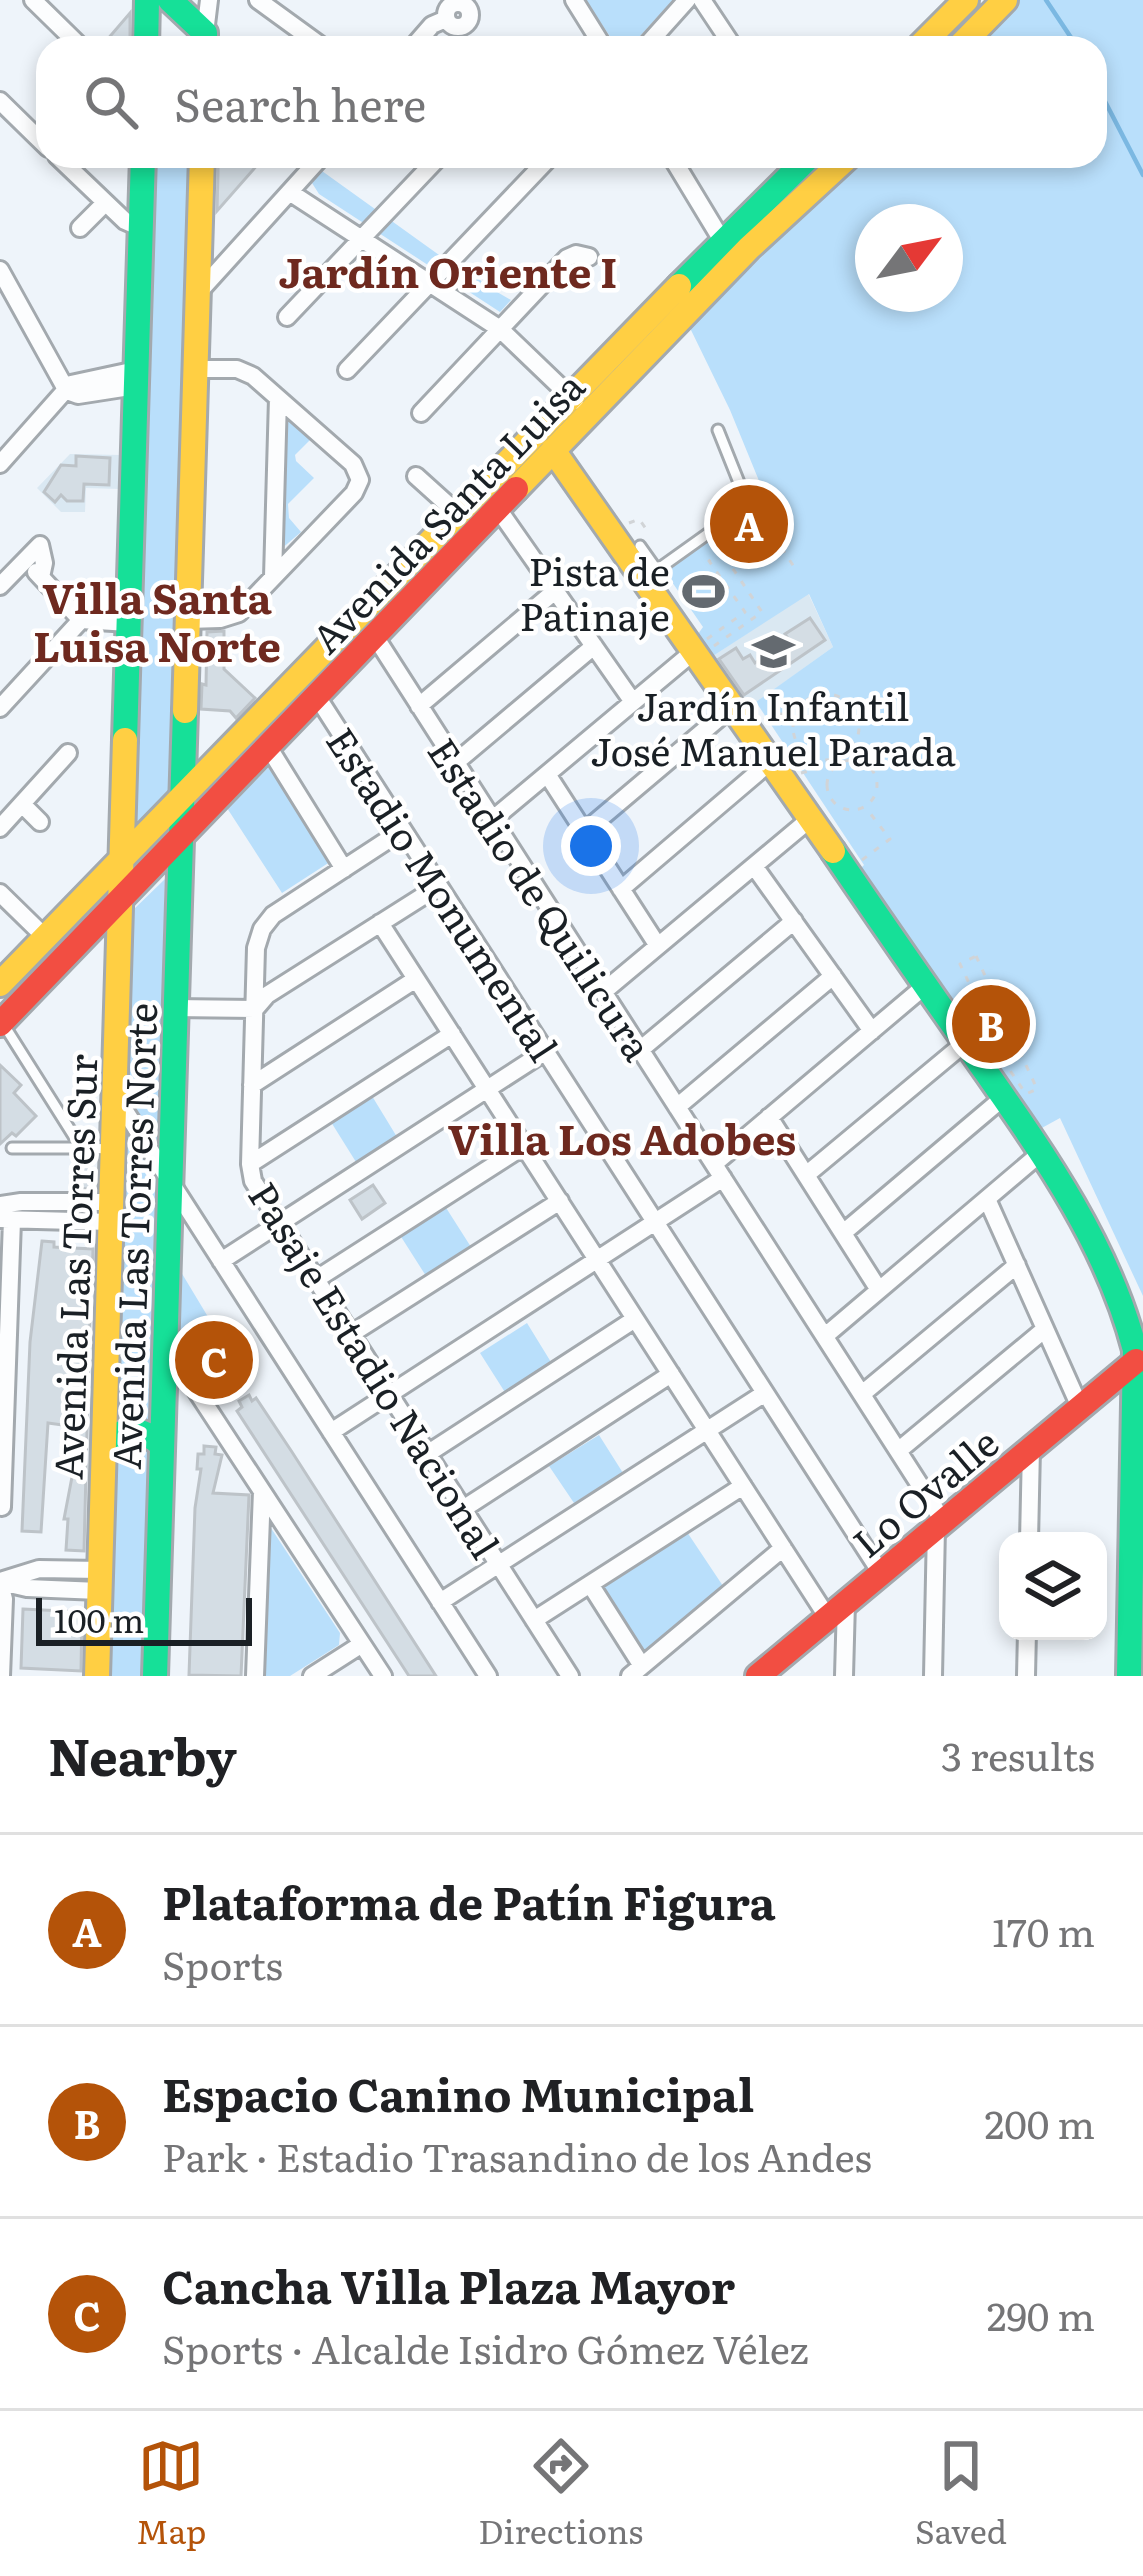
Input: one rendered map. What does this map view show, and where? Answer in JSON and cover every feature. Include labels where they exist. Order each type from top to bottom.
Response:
[{"type":"street","points":[[33,0],[70,36]]},
{"type":"street","points":[[146,36],[147,0]]},
{"type":"street","points":[[170,0],[202,36]]},
{"type":"street","points":[[205,36],[209,0]]},
{"type":"street","points":[[258,0],[308,36]]},
{"type":"street","points":[[574,0],[596,36]]},
{"type":"street","points":[[655,36],[687,0]]},
{"type":"street","points":[[702,0],[726,36]]},
{"type":"street","points":[[930,36],[966,0]]},
{"type":"street","points":[[970,36],[1005,0]]},
{"type":"street","points":[[422,36],[446,19]]},
{"type":"street","points":[[0,101],[36,136]]},
{"type":"street","points":[[70,168],[130,224],[141,228]]},
{"type":"street","name":"Avenida Las Torres Sur","points":[[97,1676],[143,168]]},
{"type":"street","name":"Avenida Las Torres Norte","points":[[155,1676],[202,168]]},
{"type":"street","points":[[197,294],[312,168]]},
{"type":"street","points":[[287,317],[429,168]]},
{"type":"street","points":[[347,370],[540,168]]},
{"type":"street","points":[[677,168],[723,242]]},
{"type":"street","name":"Avenida Santa Luisa","points":[[0,984],[569,395],[797,168]]},
{"type":"street","points":[[816,168],[824,180]]},
{"type":"street","name":"Avenida Santa Luisa","points":[[1,1023],[749,248],[836,168]]},
{"type":"street","points":[[291,194],[500,329],[588,414]]},
{"type":"street","points":[[80,228],[105,202]]},
{"type":"street","points":[[421,413],[567,258],[589,257]]},
{"type":"street","points":[[0,270],[67,392]]},
{"type":"street","points":[[188,620],[232,616],[354,494],[360,480],[357,468],[245,371],[195,369]]},
{"type":"street","points":[[3,454],[80,380],[136,378]]},
{"type":"street","points":[[274,577],[278,398]]},
{"type":"street","points":[[553,450],[650,575],[748,731],[1075,1206],[1125,1318],[1136,1360],[1138,1547],[1129,1676]]},
{"type":"street","points":[[416,476],[460,509],[454,521],[459,529],[491,516],[555,590],[633,702]]},
{"type":"street","points":[[0,586],[42,546],[41,577],[81,620],[128,623]]},
{"type":"street","points":[[418,706],[555,590]]},
{"type":"street","points":[[0,708],[81,620]]},
{"type":"street","name":"Estadio de Quilicura","points":[[376,638],[862,1394],[940,1524]]},
{"type":"street","points":[[455,763],[595,646]]},
{"type":"street","points":[[492,820],[698,650]]},
{"type":"street","name":"Estadio Monumental","points":[[318,698],[881,1573]]},
{"type":"street","points":[[584,832],[732,707]]},
{"type":"street","points":[[269,748],[344,869]]},
{"type":"street","points":[[0,828],[68,753]]},
{"type":"street","points":[[621,889],[777,772]]},
{"type":"street","points":[[547,774],[658,946]]},
{"type":"street","points":[[22,804],[40,822]]},
{"type":"street","points":[[603,992],[810,819]]},
{"type":"street","name":"Pasaje Estadio Nacional","points":[[403,830],[273,915],[262,929],[256,948],[253,1181],[570,1676]]},
{"type":"street","points":[[754,866],[872,1031]]},
{"type":"street","points":[[174,1009],[255,1010],[268,995],[439,886]]},
{"type":"street","points":[[0,893],[46,938]]},
{"type":"street","points":[[640,1050],[794,921]]},
{"type":"street","points":[[380,923],[783,1548],[837,1610],[844,1676]]},
{"type":"street","points":[[677,1108],[833,976]]},
{"type":"street","points":[[252,1084],[416,979]]},
{"type":"street","points":[[331,1432],[656,1222],[718,1171],[769,1117],[926,986]]},
{"type":"street","points":[[250,1164],[452,1034]]},
{"type":"street","points":[[806,1174],[965,1042]]},
{"type":"street","points":[[220,1262],[546,1052]]},
{"type":"street","points":[[116,1096],[488,1676]]},
{"type":"street","points":[[843,1233],[1004,1097]]},
{"type":"street","points":[[769,1117],[879,1290]]},
{"type":"street","points":[[316,1280],[524,1146]]},
{"type":"street","points":[[824,1336],[1042,1152]]},
{"type":"street","points":[[987,1199],[1080,1407]]},
{"type":"street","points":[[2,1507],[4,1215],[21,1202],[112,1212]]},
{"type":"street","points":[[351,1334],[560,1202]]},
{"type":"street","points":[[862,1394],[1017,1264]]},
{"type":"street","points":[[427,1454],[635,1319]]},
{"type":"street","points":[[898,1451],[1045,1329]]},
{"type":"street","points":[[165,1342],[383,1676]]},
{"type":"street","name":"Lo Ovalle","points":[[760,1675],[1136,1360]]},
{"type":"street","points":[[463,1509],[671,1374]]},
{"type":"street","points":[[440,1602],[766,1393]]},
{"type":"street","points":[[104,1444],[122,1429],[134,1427],[162,1445]]},
{"type":"street","points":[[1029,1532],[1031,1448]]},
{"type":"street","points":[[534,1620],[743,1486]]},
{"type":"street","points":[[255,1676],[262,1490]]},
{"type":"street","points":[[933,1676],[940,1524]]},
{"type":"street","points":[[590,1584],[636,1671],[783,1548]]},
{"type":"street","points":[[1,1676],[4,1599],[0,1582],[100,1581]]},
{"type":"street","points":[[1026,1676],[1027,1640]]},
{"type":"street","points":[[312,1676],[362,1644]]},
{"type":"lane","points":[[640,540],[650,575],[748,505],[718,430]]},
{"type":"lane","points":[[1,1023],[61,1120],[86,1148]]},
{"type":"lane","points":[[12,1148],[114,1149]]},
{"type":"path","points":[[628,523],[639,519],[650,531],[640,540]]},
{"type":"path","points":[[698,650],[762,612],[727,560],[770,530],[796,570]]},
{"type":"path","points":[[698,650],[745,612],[709,561],[731,545]]},
{"type":"path","points":[[815,695],[845,699],[860,725],[855,745],[828,766],[798,746],[793,727],[796,714],[815,695]]},
{"type":"path","points":[[748,731],[774,714],[796,714]]},
{"type":"path","points":[[848,753],[851,760]]},
{"type":"path","points":[[777,772],[805,774],[828,766],[851,760],[870,767],[877,781],[875,795],[865,807],[844,808],[832,800],[828,766]]},
{"type":"path","points":[[847,872],[890,839],[865,807]]},
{"type":"path","points":[[976,956],[1037,1089],[1026,1094],[1011,1072],[960,964],[976,956]]},
{"type":"shaded area","points":[[585,0],[673,0],[640,36],[610,36]]},
{"type":"shaded area","points":[[1012,0],[1143,0],[1143,1296],[1060,1118],[1040,1129],[860,869],[864,865],[756,702],[833,647],[809,594],[713,656],[698,634],[703,627],[663,569],[766,498],[690,328],[851,168],[1107,168],[1107,36],[976,36]]},
{"type":"shaded area","points":[[152,168],[193,168],[178,653],[168,794],[130,831]]},
{"type":"shaded area","points":[[322,171],[453,265],[460,259],[485,285],[511,300],[500,312],[319,194],[312,183]]},
{"type":"shaded area","points":[[284,410],[312,438],[295,455],[314,478],[288,504],[289,518],[301,532],[280,550]]},
{"type":"shaded area","points":[[70,454],[121,455],[120,489],[86,488],[85,512],[61,512],[37,488]]},
{"type":"shaded area","name":"Jardín Infantil José Manuel Parada","points":[[808,593],[833,647],[749,708],[713,656]]},
{"type":"shaded area","points":[[273,763],[333,860],[282,893],[227,808]]},
{"type":"shaded area","points":[[165,879],[146,1676],[103,1676],[131,912]]},
{"type":"shaded area","points":[[372,1096],[397,1137],[356,1162],[331,1122]]},
{"type":"shaded area","points":[[443,1203],[471,1247],[426,1276],[398,1232]]},
{"type":"shaded area","points":[[181,1272],[246,1380],[220,1397],[178,1336]]},
{"type":"shaded area","points":[[527,1323],[554,1367],[508,1397],[480,1353]]},
{"type":"shaded area","points":[[599,1435],[623,1473],[574,1503],[549,1466]]},
{"type":"shaded area","points":[[267,1522],[340,1633],[339,1645],[290,1676],[265,1676]]},
{"type":"shaded area","points":[[685,1529],[725,1589],[642,1653],[599,1583]]},
{"type":"building","points":[[130,13],[130,36],[110,36]]},
{"type":"building","points":[[218,168],[255,168],[217,211]]},
{"type":"building","points":[[76,456],[110,458],[109,485],[84,484],[83,501],[67,501],[61,495],[55,502],[44,492],[61,465],[76,466]]},
{"type":"building","points":[[810,618],[825,640],[744,695],[719,659],[736,648],[743,659],[750,655],[755,663],[789,640],[785,634]]},
{"type":"building","points":[[224,631],[224,669],[255,698],[236,718],[230,711],[201,709],[207,632]]},
{"type":"building","points":[[0,1065],[21,1085],[14,1093],[36,1116],[0,1144]]},
{"type":"building","points":[[74,1157],[91,1157],[90,1189],[74,1188]]},
{"type":"building","points":[[373,1185],[385,1203],[362,1219],[350,1200]]},
{"type":"building","points":[[42,1241],[54,1242],[54,1247],[93,1249],[92,1292],[87,1291],[85,1315],[90,1316],[84,1551],[66,1550],[68,1519],[64,1519],[72,1477],[70,1426],[48,1423],[41,1532],[22,1531],[30,1342]]},
{"type":"building","points":[[249,1395],[252,1401],[256,1398],[292,1452],[436,1676],[409,1676],[237,1411],[242,1407],[239,1401]]},
{"type":"building","points":[[204,1446],[216,1447],[215,1454],[222,1455],[213,1493],[249,1495],[241,1676],[189,1675],[195,1508],[201,1469],[197,1469]]},
{"type":"building","points":[[23,1609],[82,1612],[81,1671],[21,1668]]},
{"type":"waterway","points":[[1046,0],[1070,36]]},
{"type":"waterway","points":[[1107,105],[1143,175]]},
{"type":"traffic: fast","points":[[146,36],[147,0]]},
{"type":"traffic: fast","points":[[170,0],[205,36]]},
{"type":"traffic: fast","points":[[125,740],[143,168]]},
{"type":"traffic: fast","points":[[679,286],[798,168]]},
{"type":"traffic: fast","points":[[155,1676],[185,711]]},
{"type":"traffic: fast","points":[[833,851],[1049,1164],[1090,1235],[1123,1310],[1135,1350],[1129,1676]]},
{"type":"traffic: fast","points":[[104,1444],[133,1431],[162,1445]]},
{"type":"traffic: slow","points":[[930,36],[966,0]]},
{"type":"traffic: slow","points":[[970,36],[1005,0]]},
{"type":"traffic: slow","points":[[185,711],[202,168]]},
{"type":"traffic: slow","points":[[516,489],[749,248],[836,168]]},
{"type":"traffic: slow","points":[[0,984],[679,286]]},
{"type":"traffic: slow","points":[[553,450],[833,851]]},
{"type":"traffic: slow","points":[[97,1676],[125,740]]},
{"type":"traffic: jam","points":[[0,1024],[516,489]]},
{"type":"traffic: jam","points":[[758,1676],[1136,1361]]},
{"type":"place","name":"Plataforma de Patín Figura","points":[[749,524]]},
{"type":"place","name":"Pista de Patinaje","points":[[704,591]]},
{"type":"place","name":"Jardín Infantil José Manuel Parada","points":[[773,652]]},
{"type":"place","name":"Espacio Canino Municipal","points":[[991,1024]]},
{"type":"place","name":"Cancha Villa Plaza Mayor","points":[[214,1360]]},
{"type":"district","name":"Jardín Oriente I","points":[[448,270]]},
{"type":"district","name":"Villa Santa Luisa Norte","points":[[157,620]]},
{"type":"district","name":"Villa Los Adobes","points":[[622,1137]]}]
